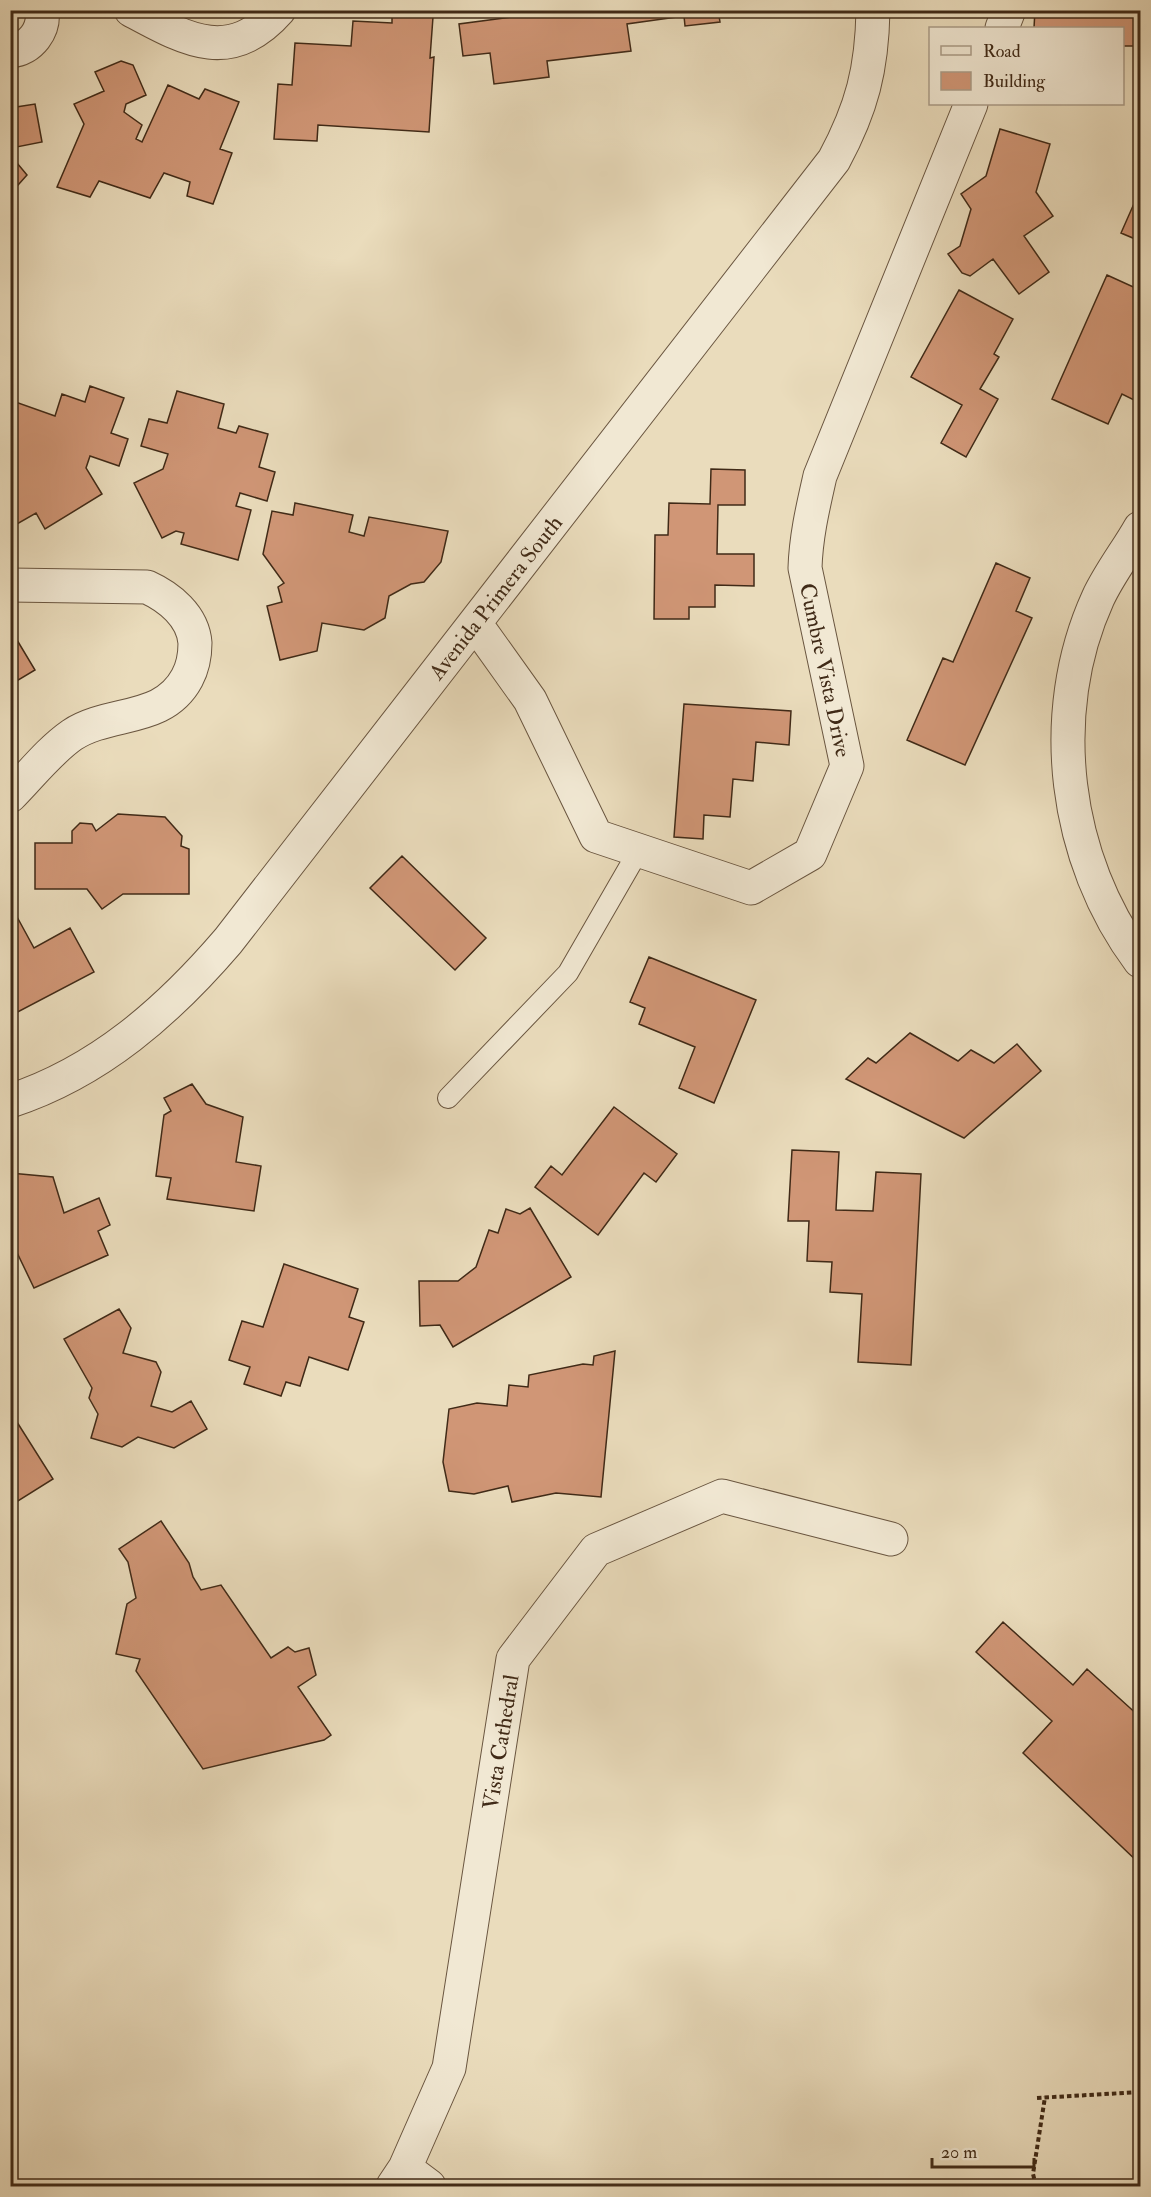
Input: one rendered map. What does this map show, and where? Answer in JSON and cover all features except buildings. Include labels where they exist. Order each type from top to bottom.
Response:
[{"type":"street","points":[[130,10],[189,39],[209,44],[229,42],[249,36],[266,25],[279,10]]},
{"type":"street","name":"Avenida Primera South","points":[[10,1101],[63,1079],[119,1045],[168,1005],[203,970],[834,159],[851,129],[863,97],[870,66],[873,10]]},
{"type":"street","points":[[1002,27],[1009,10]]},
{"type":"street","points":[[10,51],[28,45],[36,37],[51,12]]},
{"type":"street","name":"Cumbre Vista Drive","points":[[475,623],[530,700],[596,836],[751,888],[810,854],[847,766],[805,568],[810,518],[820,476],[971,105]]},
{"type":"street","points":[[1140,528],[1098,597],[1075,663],[1067,734],[1073,809],[1094,877],[1126,942],[1140,961]]},
{"type":"street","points":[[10,585],[147,587],[159,592],[181,611],[194,638],[195,653],[192,669],[172,698],[145,713],[91,725],[73,735],[58,746],[10,796]]},
{"type":"street","name":"Vista Cathedral","points":[[409,2180],[450,2068],[513,1659],[596,1550],[722,1496],[891,1539]]},
{"type":"lane","points":[[448,1098],[568,973],[639,850]]},
{"type":"path","points":[[1037,2098],[1140,2092]]},
{"type":"path","points":[[1036,2187],[1033,2174],[1045,2097]]}]
